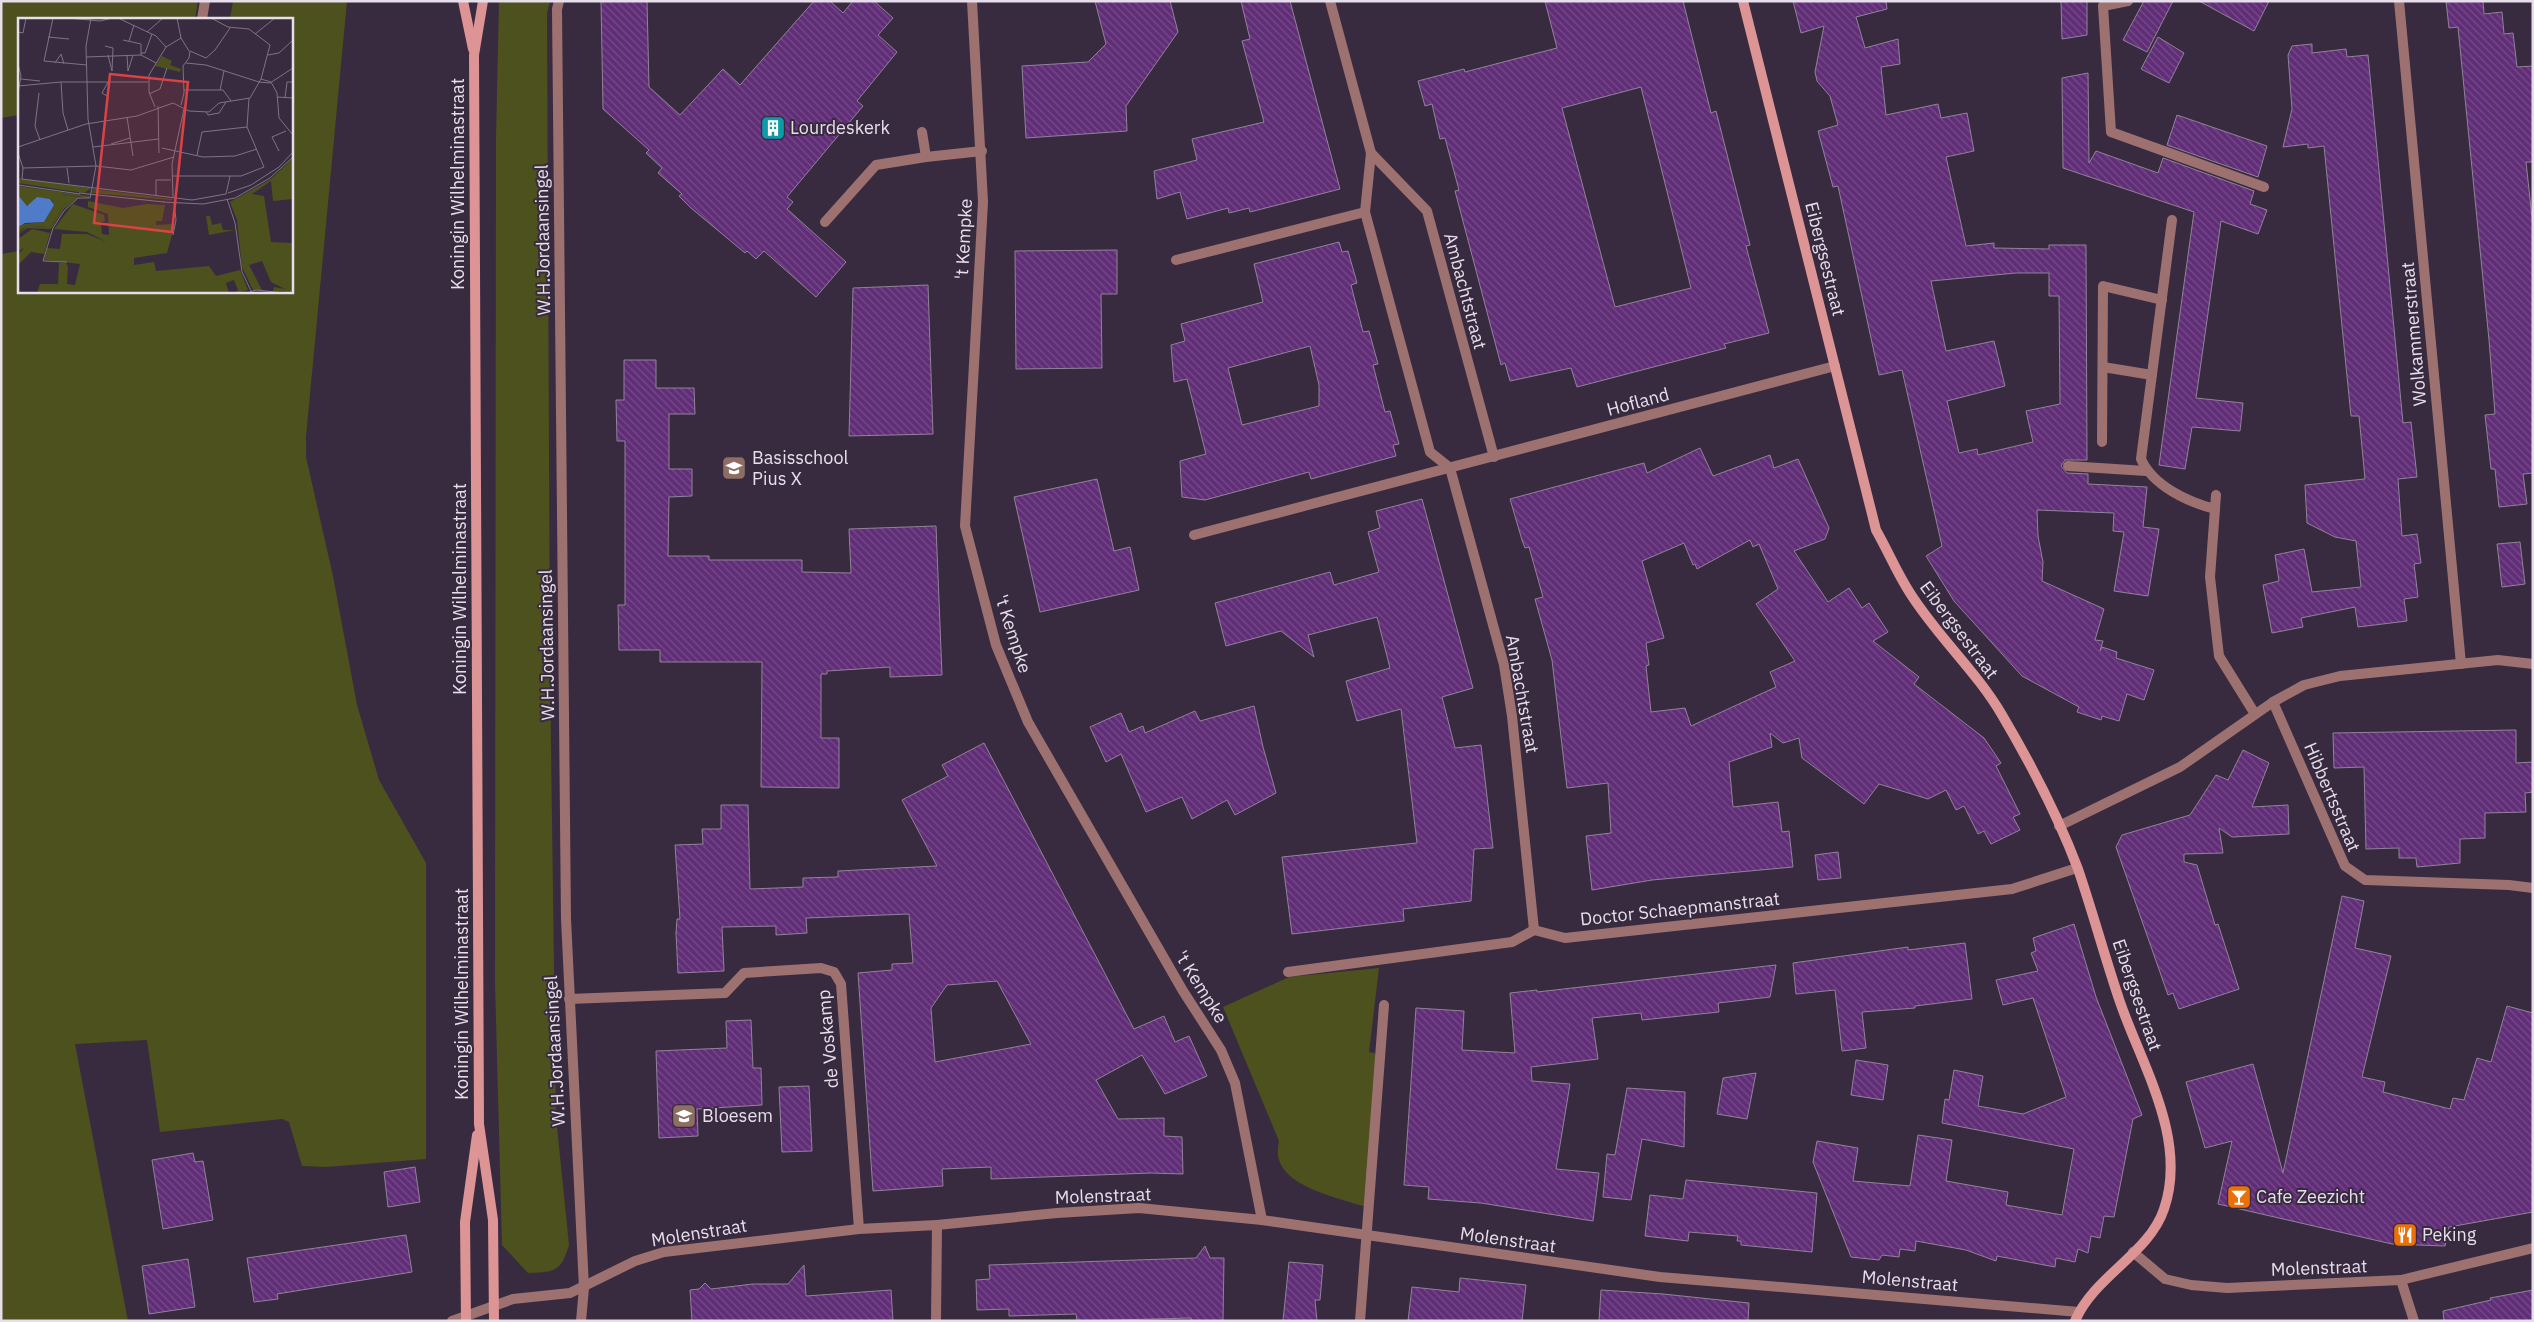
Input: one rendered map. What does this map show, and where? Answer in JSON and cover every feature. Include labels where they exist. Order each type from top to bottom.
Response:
[{"type":"main road","name":"Koningin Wilhelminastraat","points":[[463,1],[474,55]]},
{"type":"main road","name":"Koningin Wilhelminastraat","points":[[482,1],[474,55],[479,1124],[493,1220],[494,1321]]},
{"type":"main road","name":"Eibergsestraat","points":[[1743,1],[1876,530],[1910,593],[2000,712],[2030,763],[2077,868],[2121,1004],[2161,1108],[2169,1153],[2170,1182],[2164,1210],[2151,1233],[2133,1252]]},
{"type":"main road","name":"Koningin Wilhelminastraat","points":[[466,1318],[464,1222],[479,1124]]},
{"type":"main road","name":"Molenstraat","points":[[2077,1316],[2092,1292],[2133,1252]]},
{"type":"street","points":[[202,18],[205,1]]},
{"type":"street","name":"W.H.Jordaansingel","points":[[559,1],[557,29],[566,910],[584,1288],[581,1321]]},
{"type":"street","name":"'t Kempke","points":[[972,1],[982,151],[983,202],[965,526],[994,636],[1028,722],[1183,991],[1221,1050],[1235,1084],[1262,1220]]},
{"type":"street","name":"Ambachtstraat","points":[[1330,1],[1371,153],[1365,212],[1430,452],[1450,468],[1504,665],[1512,716],[1534,930]]},
{"type":"street","points":[[2128,1],[2103,6],[2111,132],[2264,187]]},
{"type":"street","name":"Wolkammerstraat","points":[[2399,1],[2461,664]]},
{"type":"street","points":[[922,132],[926,157]]},
{"type":"street","points":[[826,222],[876,165],[982,151]]},
{"type":"street","name":"Ambachtstraat","points":[[1371,153],[1427,211],[1494,457]]},
{"type":"street","points":[[1176,260],[1365,212]]},
{"type":"street","points":[[2146,471],[2142,459],[2172,220]]},
{"type":"street","points":[[2102,442],[2103,286],[2162,300]]},
{"type":"street","name":"Hofland","points":[[1450,468],[1835,366]]},
{"type":"street","points":[[2103,367],[2152,376]]},
{"type":"street","points":[[2068,466],[2146,471],[2193,503],[2215,509]]},
{"type":"street","points":[[1194,536],[1450,468]]},
{"type":"street","points":[[2216,495],[2210,576],[2219,656],[2255,714]]},
{"type":"street","points":[[2059,826],[2180,767],[2273,702],[2304,685],[2340,676],[2498,660],[2533,664]]},
{"type":"street","name":"Hibbertsstraat","points":[[2273,702],[2345,866],[2365,880],[2509,885],[2533,888]]},
{"type":"street","name":"Doctor Schaepmanstraat","points":[[1534,930],[1565,938],[2012,889],[2077,868]]},
{"type":"street","points":[[1288,972],[1512,942],[1534,930]]},
{"type":"street","name":"de Voskamp","points":[[569,999],[725,993],[744,973],[821,968],[834,972],[841,984],[859,1229]]},
{"type":"street","points":[[1360,1321],[1384,1005]]},
{"type":"street","name":"Molenstraat","points":[[452,1321],[466,1318],[494,1305],[513,1299],[570,1293],[584,1288],[635,1261],[664,1252],[859,1229],[937,1225],[1139,1208],[1262,1220],[1660,1277],[2077,1316]]},
{"type":"street","points":[[936,1321],[937,1225]]},
{"type":"street","name":"Molenstraat","points":[[2133,1252],[2165,1279],[2191,1285],[2226,1288],[2401,1280],[2533,1248]]},
{"type":"street","points":[[2401,1280],[2414,1321]]},
{"type":"green space","points":[[1,1],[198,1],[195,18],[18,18],[18,115],[1,118]]},
{"type":"green space","points":[[233,1],[347,1],[306,437],[306,457],[333,576],[357,705],[379,780],[426,863],[426,1159],[326,1167],[302,1166],[289,1122],[282,1119],[160,1132],[147,1040],[75,1044],[128,1321],[1,1321],[1,254],[18,251],[18,292],[292,292],[292,18],[230,18]]},
{"type":"green space","points":[[499,1],[550,1],[547,13],[550,671],[556,1117],[569,1245],[563,1261],[556,1269],[528,1273],[502,1245],[495,983],[496,139]]},
{"type":"green space","points":[[1379,968],[1369,1052],[1382,1055],[1369,1208],[1318,1192],[1305,1186],[1284,1170],[1278,1158],[1279,1141],[1223,1007],[1289,977]]},
{"type":"building","name":"Lourdeskerk","points":[[601,1],[647,1],[649,87],[680,115],[723,69],[740,85],[814,1],[830,1],[843,13],[853,1],[874,1],[893,18],[878,35],[897,52],[857,101],[863,106],[787,197],[793,202],[787,209],[846,262],[816,297],[764,251],[756,259],[747,251],[745,253],[691,208],[679,196],[682,194],[658,173],[662,168],[646,153],[649,150],[603,109]]},
{"type":"building","points":[[1095,1],[1170,1],[1178,32],[1126,106],[1127,131],[1026,138],[1022,66],[1088,62],[1106,44]]},
{"type":"building","points":[[1241,1],[1290,1],[1340,189],[1250,212],[1249,208],[1229,213],[1228,208],[1187,219],[1180,192],[1157,199],[1154,171],[1197,160],[1192,139],[1264,122],[1242,41],[1250,39]]},
{"type":"building","points":[[1545,1],[1683,1],[1711,113],[1716,111],[1750,245],[1746,246],[1769,333],[1724,344],[1726,348],[1577,387],[1571,368],[1510,381],[1505,363],[1501,365],[1455,191],[1459,190],[1445,138],[1440,139],[1432,104],[1425,106],[1418,81],[1464,69],[1465,72],[1557,48]],"holes":[[[1641,87],[1691,288],[1615,307],[1562,108]]]},
{"type":"building","points":[[1793,1],[1886,1],[1887,9],[1856,17],[1865,48],[1898,39],[1900,64],[1881,67],[1886,115],[1938,104],[1941,118],[1967,113],[1974,151],[1946,157],[1966,246],[1994,243],[1994,248],[2049,249],[2049,245],[2086,245],[2087,460],[2065,460],[2061,466],[2067,473],[2088,474],[2088,484],[2147,487],[2143,527],[2159,529],[2148,596],[2114,591],[2124,532],[2113,531],[2114,513],[2037,510],[2038,536],[2043,562],[2042,581],[2104,609],[2095,640],[2103,641],[2100,651],[2102,647],[2117,652],[2116,658],[2154,670],[2144,700],[2127,694],[2119,721],[2102,716],[2101,720],[2077,712],[2079,707],[2022,676],[1954,601],[1926,556],[1942,546],[1902,370],[1879,375],[1838,186],[1833,187],[1818,131],[1838,125],[1830,96],[1817,81],[1815,72],[1824,26],[1801,33]],"holes":[[[2016,273],[2049,273],[2049,296],[2059,296],[2060,404],[2026,411],[2033,442],[1978,455],[1977,449],[1959,453],[1947,401],[2005,386],[1994,341],[1946,351],[1931,281]]]},
{"type":"building","points":[[2061,1],[2087,1],[2087,35],[2062,39]]},
{"type":"building","points":[[2144,1],[2173,1],[2147,52],[2123,40]]},
{"type":"building","points":[[2199,1],[2269,1],[2254,31]]},
{"type":"building","points":[[2446,1],[2483,1],[2484,14],[2502,12],[2504,34],[2513,33],[2517,67],[2533,66],[2533,162],[2526,162],[2533,227],[2533,473],[2523,474],[2527,504],[2499,507],[2495,469],[2491,469],[2485,415],[2495,414],[2489,340],[2458,27],[2449,28]]},
{"type":"building","points":[[2158,37],[2184,53],[2169,83],[2141,69]]},
{"type":"building","points":[[2312,44],[2312,53],[2346,49],[2347,57],[2368,55],[2403,423],[2411,422],[2417,477],[2398,479],[2402,536],[2417,534],[2421,563],[2414,564],[2418,597],[2404,599],[2407,621],[2358,627],[2355,607],[2301,618],[2303,627],[2272,633],[2263,585],[2279,581],[2275,555],[2304,549],[2312,592],[2361,587],[2356,541],[2335,537],[2307,523],[2305,485],[2365,479],[2359,416],[2351,416],[2324,146],[2308,148],[2308,144],[2283,147],[2292,109],[2288,55],[2292,46]]},
{"type":"building","points":[[2088,73],[2089,163],[2096,151],[2158,173],[2163,158],[2254,191],[2250,204],[2267,210],[2258,234],[2221,221],[2196,398],[2243,403],[2240,431],[2192,427],[2185,469],[2159,465],[2194,212],[2063,168],[2062,78]]},
{"type":"building","points":[[2177,115],[2267,146],[2258,177],[2167,145]]},
{"type":"building","points":[[1339,242],[1342,252],[1348,251],[1357,283],[1351,285],[1363,332],[1369,331],[1378,364],[1373,365],[1385,412],[1390,411],[1399,444],[1393,445],[1396,456],[1311,479],[1309,472],[1205,500],[1182,497],[1180,461],[1206,454],[1187,379],[1174,382],[1171,345],[1185,341],[1181,324],[1263,302],[1254,264]],"holes":[[[1310,346],[1319,385],[1319,406],[1242,425],[1228,368]]]},
{"type":"building","points":[[1117,250],[1117,294],[1101,294],[1102,368],[1016,369],[1015,251]]},
{"type":"building","points":[[928,285],[933,434],[849,436],[853,288]]},
{"type":"building","points":[[624,360],[656,360],[656,388],[694,388],[695,414],[669,414],[669,469],[692,469],[692,496],[669,497],[668,556],[709,556],[709,560],[802,560],[802,572],[851,573],[849,529],[936,526],[942,675],[890,677],[890,667],[827,671],[827,674],[821,674],[821,738],[839,738],[839,788],[761,787],[762,662],[660,662],[660,650],[619,650],[618,605],[625,605],[625,441],[617,441],[616,400],[624,400]]},
{"type":"building","points":[[1700,448],[1713,476],[1770,455],[1774,468],[1798,459],[1829,528],[1825,539],[1794,551],[1828,602],[1849,588],[1862,608],[1869,603],[1888,632],[1873,641],[1919,677],[1914,684],[1984,738],[2001,763],[1996,766],[2020,814],[2013,817],[2020,830],[1991,844],[1984,831],[1978,834],[1964,806],[1956,810],[1946,790],[1928,799],[1879,784],[1864,804],[1802,758],[1799,738],[1783,743],[1770,733],[1772,747],[1729,762],[1733,807],[1778,802],[1782,832],[1789,831],[1793,867],[1652,880],[1592,890],[1586,836],[1611,833],[1608,783],[1567,788],[1552,660],[1535,599],[1543,597],[1529,547],[1525,548],[1510,499],[1644,463],[1647,473]],"holes":[[[1750,540],[1753,547],[1759,544],[1778,589],[1756,604],[1795,661],[1770,672],[1776,687],[1691,726],[1685,708],[1651,712],[1646,666],[1649,665],[1646,643],[1664,638],[1642,561],[1684,543],[1693,565],[1695,564],[1697,569]]]},
{"type":"building","points":[[1097,479],[1114,551],[1130,547],[1139,590],[1040,612],[1014,497]]},
{"type":"building","points":[[1422,499],[1473,688],[1442,697],[1455,748],[1481,745],[1493,848],[1474,849],[1471,901],[1403,909],[1404,921],[1292,934],[1282,857],[1417,843],[1401,709],[1357,721],[1349,693],[1346,681],[1390,668],[1377,617],[1308,635],[1314,657],[1281,631],[1226,646],[1215,603],[1330,572],[1334,585],[1379,572],[1368,532],[1380,528],[1376,511]]},
{"type":"building","points":[[2520,542],[2525,584],[2502,587],[2497,544]]},
{"type":"building","points":[[1254,706],[1276,793],[1235,815],[1227,800],[1192,819],[1182,797],[1146,812],[1121,754],[1106,762],[1090,727],[1121,713],[1129,732],[1143,726],[1145,733],[1195,711],[1200,721]]},
{"type":"building","points":[[2516,730],[2516,763],[2533,762],[2533,792],[2525,793],[2526,812],[2485,813],[2485,838],[2460,839],[2460,863],[2417,867],[2416,858],[2399,858],[2399,848],[2366,849],[2364,767],[2334,768],[2333,733]]},
{"type":"building","points":[[984,743],[1134,1029],[1164,1016],[1175,1042],[1189,1036],[1207,1076],[1165,1094],[1142,1055],[1096,1080],[1118,1119],[1164,1118],[1164,1136],[1182,1137],[1183,1174],[1151,1173],[991,1179],[991,1167],[942,1169],[943,1186],[873,1191],[858,973],[892,970],[892,964],[913,963],[909,914],[806,918],[807,933],[776,935],[776,926],[722,927],[724,971],[678,973],[676,933],[677,919],[680,919],[675,845],[703,844],[702,829],[721,829],[721,805],[748,805],[750,889],[803,887],[803,878],[838,877],[838,871],[937,866],[902,800],[948,776],[942,765]],"holes":[[[997,981],[1031,1044],[935,1062],[931,1008],[947,985]]]},
{"type":"building","points":[[2243,750],[2269,763],[2252,807],[2288,805],[2289,834],[2232,837],[2219,828],[2223,853],[2184,854],[2184,862],[2197,865],[2215,925],[2218,924],[2239,989],[2179,1009],[2173,993],[2168,995],[2116,847],[2122,835],[2190,815],[2216,775],[2228,780]]},
{"type":"building","points":[[1838,852],[1841,878],[1818,880],[1815,855]]},
{"type":"building","points":[[2342,896],[2364,901],[2355,948],[2391,956],[2362,1077],[2385,1082],[2383,1092],[2450,1109],[2453,1098],[2464,1100],[2477,1058],[2491,1062],[2507,1006],[2533,1013],[2533,1212],[2449,1227],[2445,1246],[2392,1244],[2218,1204],[2232,1141],[2205,1148],[2186,1082],[2253,1064],[2283,1173]]},
{"type":"building","points":[[2074,924],[2096,997],[2142,1115],[2133,1119],[2114,1217],[2104,1216],[2100,1238],[2091,1236],[2088,1253],[2078,1249],[2075,1262],[2056,1258],[2055,1267],[1997,1256],[1996,1261],[1966,1250],[1916,1241],[1915,1251],[1900,1249],[1899,1257],[1882,1255],[1879,1260],[1851,1257],[1813,1162],[1817,1141],[1858,1148],[1853,1181],[1910,1186],[1918,1135],[1952,1140],[1946,1181],[2008,1192],[2006,1205],[2062,1215],[2074,1149],[1942,1123],[1945,1099],[1949,1100],[1954,1070],[1983,1076],[1978,1106],[2023,1114],[2066,1097],[2033,998],[2003,1005],[1996,980],[2038,971],[2031,953],[2036,951],[2033,938]]},
{"type":"building","points":[[1965,943],[1972,999],[1915,1006],[1915,1008],[1862,1012],[1866,1048],[1842,1051],[1835,990],[1796,994],[1793,963],[1908,947],[1908,950]]},
{"type":"building","points":[[1776,965],[1770,997],[1718,1003],[1719,1012],[1642,1020],[1641,1013],[1592,1018],[1598,1059],[1531,1067],[1532,1081],[1570,1084],[1556,1169],[1599,1173],[1593,1221],[1481,1203],[1428,1199],[1429,1187],[1404,1185],[1416,1008],[1464,1011],[1462,1050],[1515,1053],[1510,993],[1537,990],[1537,992]]},
{"type":"building","points":[[751,1020],[753,1068],[761,1068],[762,1105],[697,1109],[698,1136],[659,1138],[656,1051],[727,1048],[726,1021]]},
{"type":"building","points":[[1856,1060],[1888,1065],[1883,1100],[1851,1095]]},
{"type":"building","points":[[1756,1073],[1747,1119],[1717,1114],[1723,1078]]},
{"type":"building","points":[[809,1086],[812,1151],[782,1152],[779,1087]]},
{"type":"building","points":[[1627,1088],[1685,1092],[1684,1147],[1642,1139],[1631,1200],[1603,1197],[1607,1154],[1615,1155]]},
{"type":"building","points":[[193,1153],[195,1162],[203,1161],[213,1220],[163,1229],[152,1160]]},
{"type":"building","points":[[415,1167],[420,1202],[388,1207],[384,1172]]},
{"type":"building","points":[[1686,1180],[1817,1193],[1812,1252],[1741,1245],[1741,1241],[1737,1241],[1738,1236],[1689,1232],[1688,1241],[1645,1236],[1650,1195],[1683,1199]]},
{"type":"building","points":[[406,1235],[412,1272],[277,1294],[278,1299],[254,1302],[247,1258]]},
{"type":"building","points":[[1205,1246],[1210,1258],[1224,1258],[1223,1321],[1191,1321],[1191,1318],[1077,1321],[1076,1314],[1009,1316],[1009,1309],[977,1310],[976,1280],[990,1279],[989,1265],[1196,1258]]},
{"type":"building","points":[[188,1259],[195,1307],[149,1314],[142,1266]]},
{"type":"building","points":[[1289,1262],[1323,1265],[1320,1300],[1315,1300],[1317,1321],[1283,1321]]},
{"type":"building","points":[[804,1265],[806,1296],[891,1290],[893,1321],[692,1321],[690,1290],[699,1289],[705,1283],[711,1289],[753,1284],[788,1284]]},
{"type":"building","points":[[1460,1278],[1526,1285],[1522,1321],[1408,1321],[1412,1287],[1459,1292]]},
{"type":"building","points":[[1601,1290],[1749,1303],[1748,1321],[1599,1321]]},
{"type":"building","points":[[2533,1290],[2533,1321],[2444,1321],[2443,1311],[2491,1300],[2490,1298]]},
{"type":"place","name":"Lourdeskerk","points":[[773,128]]},
{"type":"place","name":"Basisschool Pius X","points":[[734,468]]},
{"type":"place","name":"Bloesem","points":[[684,1116]]},
{"type":"place","name":"Cafe Zeezicht","points":[[2239,1197]]},
{"type":"place","name":"Peking","points":[[2405,1235]]}]
